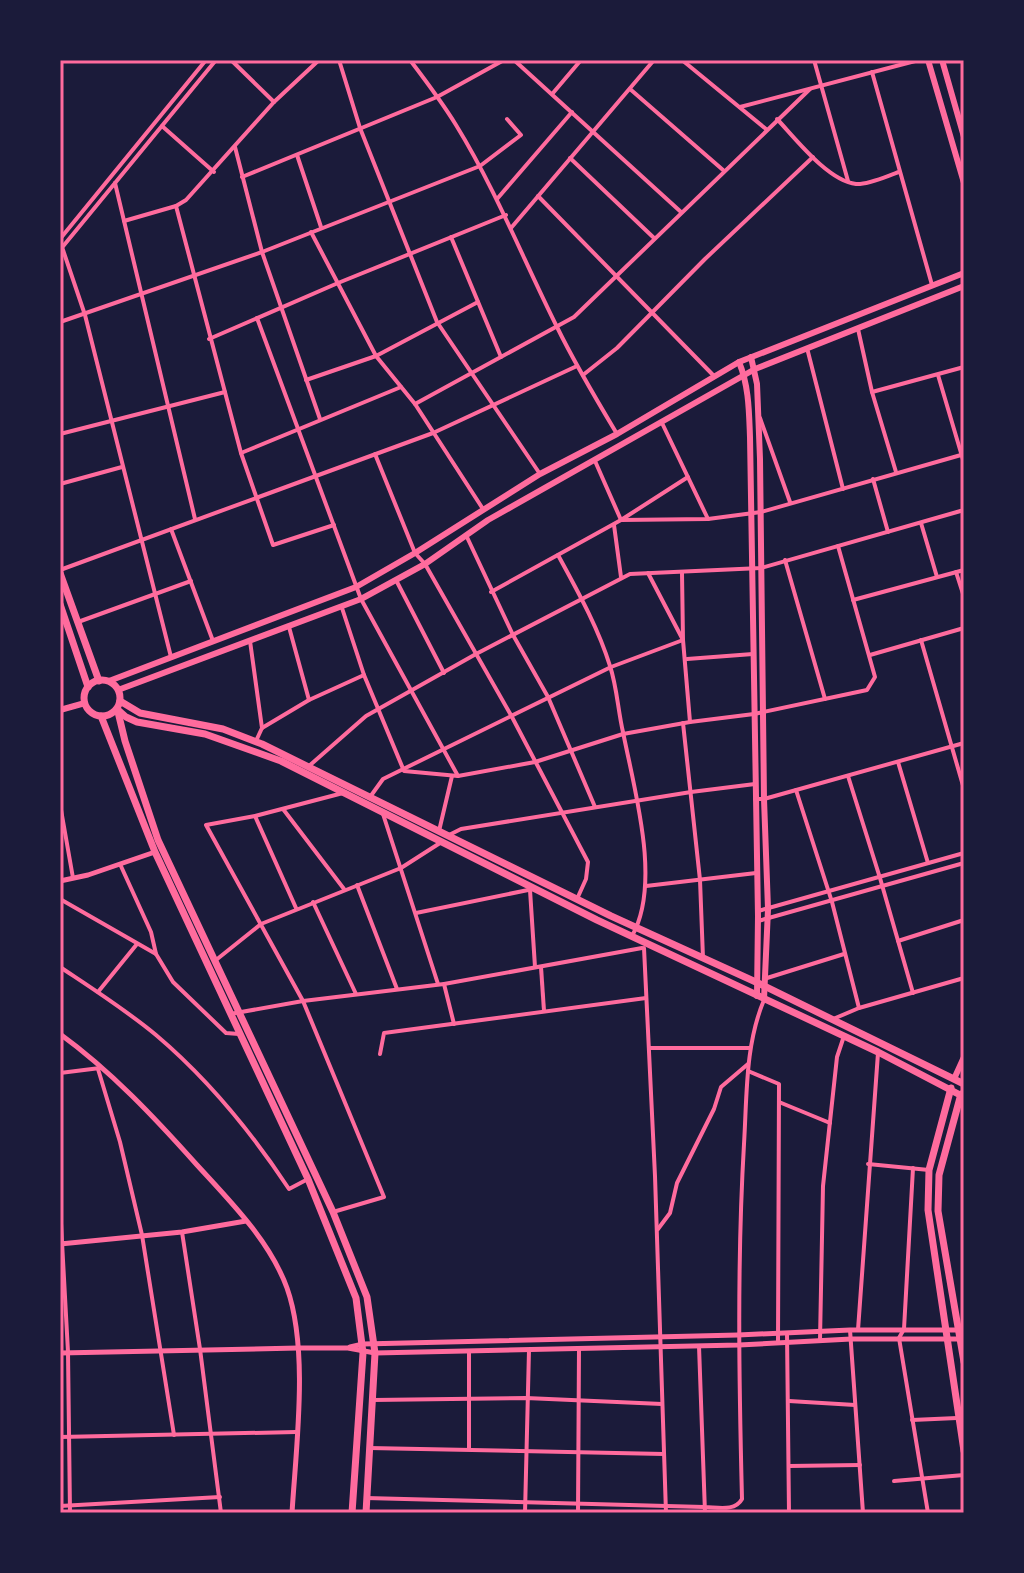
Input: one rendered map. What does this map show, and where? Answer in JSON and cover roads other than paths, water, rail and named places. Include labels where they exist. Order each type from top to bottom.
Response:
[{"type":"main road","points":[[928,60],[964,183]]},
{"type":"main road","points":[[942,60],[964,137]]},
{"type":"main road","points":[[88,687],[356,587],[540,474],[617,434],[739,362],[964,273]]},
{"type":"main road","points":[[118,690],[361,599],[425,564],[466,535],[661,421],[755,369],[964,286]]},
{"type":"main road","points":[[862,313],[867,325]]},
{"type":"main road","points":[[816,330],[822,343]]},
{"type":"main road","points":[[751,357],[759,413],[768,909],[767,978],[762,985]]},
{"type":"main road","points":[[739,362],[744,375],[750,437],[760,997]]},
{"type":"main road","points":[[60,571],[99,681]]},
{"type":"main road","points":[[60,604],[88,687],[85,703],[91,712],[101,716],[111,714],[119,705]]},
{"type":"main road","points":[[262,623],[267,635]]},
{"type":"main road","points":[[109,681],[118,690],[125,741],[158,840],[215,961],[239,1034],[308,1179],[356,1298],[363,1348],[352,1513]]},
{"type":"main road","points":[[60,710],[85,703]]},
{"type":"main road","points":[[119,705],[140,713],[223,729],[256,742],[439,831],[533,889],[632,936],[646,946],[878,1052],[950,1090],[963,1091]]},
{"type":"main road","points":[[119,705],[126,717],[137,722],[205,734],[251,749],[383,812],[446,838],[833,1019],[954,1079],[963,1091]]},
{"type":"main road","points":[[101,716],[155,852],[333,1212],[367,1297],[375,1353],[366,1513]]},
{"type":"main road","points":[[964,1057],[950,1090],[929,1170],[928,1210],[964,1451]]},
{"type":"main road","points":[[963,1091],[939,1175],[938,1211],[962,1330],[964,1362]]},
{"type":"street","points":[[60,239],[206,60]]},
{"type":"street","points":[[171,657],[85,315],[61,249],[216,60]]},
{"type":"street","points":[[231,60],[274,102]]},
{"type":"street","points":[[124,221],[176,206],[186,200],[274,102],[319,60]]},
{"type":"street","points":[[339,60],[360,128],[437,322],[540,474]]},
{"type":"street","points":[[410,60],[480,166],[506,215],[556,326],[617,434]]},
{"type":"street","points":[[242,177],[437,97],[504,60]]},
{"type":"street","points":[[514,60],[681,212]]},
{"type":"street","points":[[553,93],[581,60]]},
{"type":"street","points":[[511,228],[654,60]]},
{"type":"street","points":[[682,60],[766,129]]},
{"type":"street","points":[[814,60],[848,181]]},
{"type":"street","points":[[740,107],[919,60]]},
{"type":"street","points":[[872,72],[932,285]]},
{"type":"street","points":[[630,89],[723,170]]},
{"type":"street","points":[[415,404],[574,317],[810,89]]},
{"type":"street","points":[[497,199],[572,112]]},
{"type":"street","points":[[60,322],[195,277],[480,166],[521,135],[507,119]]},
{"type":"street","points":[[777,119],[827,170],[848,181],[857,184],[899,172]]},
{"type":"street","points":[[162,126],[214,172]]},
{"type":"street","points":[[235,147],[262,252],[320,419]]},
{"type":"street","points":[[297,155],[321,227]]},
{"type":"street","points":[[582,376],[617,348],[813,157]]},
{"type":"street","points":[[570,158],[654,238]]},
{"type":"street","points":[[115,183],[195,520]]},
{"type":"street","points":[[538,196],[714,376]]},
{"type":"street","points":[[176,206],[241,453],[273,545],[334,525]]},
{"type":"street","points":[[209,339],[506,215]]},
{"type":"street","points":[[311,232],[376,356],[415,404],[483,509]]},
{"type":"street","points":[[451,237],[501,358]]},
{"type":"street","points":[[305,381],[376,356],[478,302]]},
{"type":"street","points":[[257,318],[361,599],[455,776],[439,831]]},
{"type":"street","points":[[858,329],[872,392],[896,472]]},
{"type":"street","points":[[807,348],[843,489]]},
{"type":"street","points":[[60,571],[433,433],[577,366]]},
{"type":"street","points":[[872,392],[964,367]]},
{"type":"street","points":[[938,375],[964,463]]},
{"type":"street","points":[[241,453],[401,387]]},
{"type":"street","points":[[60,426],[61,433],[225,392]]},
{"type":"street","points":[[759,413],[790,502]]},
{"type":"street","points":[[661,421],[708,519]]},
{"type":"street","points":[[375,454],[415,553],[425,564],[512,717],[588,862],[586,879],[577,899]]},
{"type":"street","points":[[621,520],[708,519],[761,512],[961,455]]},
{"type":"street","points":[[595,461],[621,520]]},
{"type":"street","points":[[60,484],[122,467]]},
{"type":"street","points":[[491,592],[614,525],[688,477]]},
{"type":"street","points":[[873,479],[888,532]]},
{"type":"street","points":[[308,767],[366,716],[476,654],[630,574],[761,568],[964,510]]},
{"type":"street","points":[[921,523],[937,577]]},
{"type":"street","points":[[614,525],[621,578]]},
{"type":"street","points":[[171,529],[213,641]]},
{"type":"street","points":[[466,535],[491,592],[548,697],[596,808]]},
{"type":"street","points":[[404,771],[455,776],[535,762],[623,734],[754,714],[867,690],[873,685],[875,677],[838,546]]},
{"type":"street","points":[[558,555],[582,599],[611,667],[638,801],[646,886],[632,936]]},
{"type":"street","points":[[785,560],[825,699]]},
{"type":"street","points":[[853,600],[964,570]]},
{"type":"street","points":[[956,572],[964,597]]},
{"type":"street","points":[[648,573],[683,640]]},
{"type":"street","points":[[682,573],[683,640],[690,722]]},
{"type":"street","points":[[396,580],[444,673]]},
{"type":"street","points":[[78,622],[191,581]]},
{"type":"street","points":[[342,608],[364,675],[404,771]]},
{"type":"street","points":[[289,627],[309,700]]},
{"type":"street","points":[[869,655],[964,628]]},
{"type":"street","points":[[60,635],[70,632]]},
{"type":"street","points":[[370,797],[383,779],[611,667],[683,640]]},
{"type":"street","points":[[921,640],[964,789]]},
{"type":"street","points":[[250,641],[262,728],[256,742]]},
{"type":"street","points":[[686,659],[753,654]]},
{"type":"street","points":[[262,728],[309,700],[364,675]]},
{"type":"street","points":[[683,723],[700,880],[703,958]]},
{"type":"street","points":[[755,799],[964,743]]},
{"type":"street","points":[[898,762],[928,864]]},
{"type":"street","points":[[848,776],[913,993]]},
{"type":"street","points":[[215,961],[261,924],[401,868],[461,829],[755,784]]},
{"type":"street","points":[[796,790],[832,902],[859,1008]]},
{"type":"street","points":[[333,1212],[384,1197],[303,1001],[206,825],[344,793]]},
{"type":"street","points":[[60,804],[73,878]]},
{"type":"street","points":[[283,809],[344,889]]},
{"type":"street","points":[[383,812],[454,1024]]},
{"type":"street","points":[[255,816],[296,908]]},
{"type":"street","points":[[60,881],[155,852]]},
{"type":"street","points":[[758,911],[964,853]]},
{"type":"street","points":[[758,921],[964,863]]},
{"type":"street","points":[[120,864],[151,932],[156,954],[173,982],[226,1033],[239,1034]]},
{"type":"street","points":[[646,886],[756,873]]},
{"type":"street","points":[[357,885],[397,989]]},
{"type":"street","points":[[416,913],[533,889],[544,1011]]},
{"type":"street","points":[[60,899],[156,954]]},
{"type":"street","points":[[313,902],[356,994]]},
{"type":"street","points":[[898,941],[964,920]]},
{"type":"street","points":[[654,936],[646,946],[646,998],[666,1513]]},
{"type":"street","points":[[98,992],[138,944]]},
{"type":"street","points":[[234,1012],[441,984],[646,946]]},
{"type":"street","points":[[767,978],[844,954]]},
{"type":"street","points":[[60,967],[157,1036],[214,1091],[260,1145],[289,1189],[308,1179]]},
{"type":"street","points":[[833,1019],[859,1008],[964,978]]},
{"type":"street","points":[[366,1498],[666,1506],[704,1510],[739,1505],[742,1499],[738,1335],[740,1208],[748,1071],[760,997]]},
{"type":"street","points":[[380,1054],[384,1033],[646,998]]},
{"type":"street","points":[[60,1034],[180,1145],[246,1221],[271,1256],[287,1288],[298,1348],[292,1513]]},
{"type":"street","points":[[820,1340],[823,1186],[837,1057],[844,1036]]},
{"type":"street","points":[[649,1048],[751,1048]]},
{"type":"street","points":[[858,1330],[878,1052]]},
{"type":"street","points":[[657,1231],[670,1213],[677,1183],[714,1109],[721,1087],[749,1064]]},
{"type":"street","points":[[60,1073],[100,1068]]},
{"type":"street","points":[[100,1068],[142,1235],[174,1435]]},
{"type":"street","points":[[748,1071],[779,1084],[778,1342]]},
{"type":"street","points":[[779,1102],[830,1123]]},
{"type":"street","points":[[868,1164],[929,1170]]},
{"type":"street","points":[[913,1168],[904,1329],[899,1338],[928,1513]]},
{"type":"street","points":[[60,1205],[71,1437],[70,1513]]},
{"type":"street","points":[[62,1244],[182,1232],[246,1221]]},
{"type":"street","points":[[182,1232],[221,1513]]},
{"type":"street","points":[[60,1353],[363,1348],[374,1344],[904,1329],[962,1339]]},
{"type":"street","points":[[850,1330],[863,1513]]},
{"type":"street","points":[[363,1348],[375,1353],[739,1345],[945,1335],[962,1330]]},
{"type":"street","points":[[787,1333],[789,1513]]},
{"type":"street","points":[[699,1346],[704,1510]]},
{"type":"street","points":[[578,1513],[579,1348]]},
{"type":"street","points":[[525,1513],[529,1350]]},
{"type":"street","points":[[469,1351],[469,1450]]},
{"type":"street","points":[[372,1400],[526,1398],[662,1404]]},
{"type":"street","points":[[789,1401],[855,1405]]},
{"type":"street","points":[[912,1420],[959,1418]]},
{"type":"street","points":[[60,1437],[296,1432]]},
{"type":"street","points":[[369,1448],[664,1454]]},
{"type":"street","points":[[789,1466],[860,1465]]},
{"type":"street","points":[[894,1481],[964,1475]]},
{"type":"street","points":[[60,1506],[220,1497]]}]
